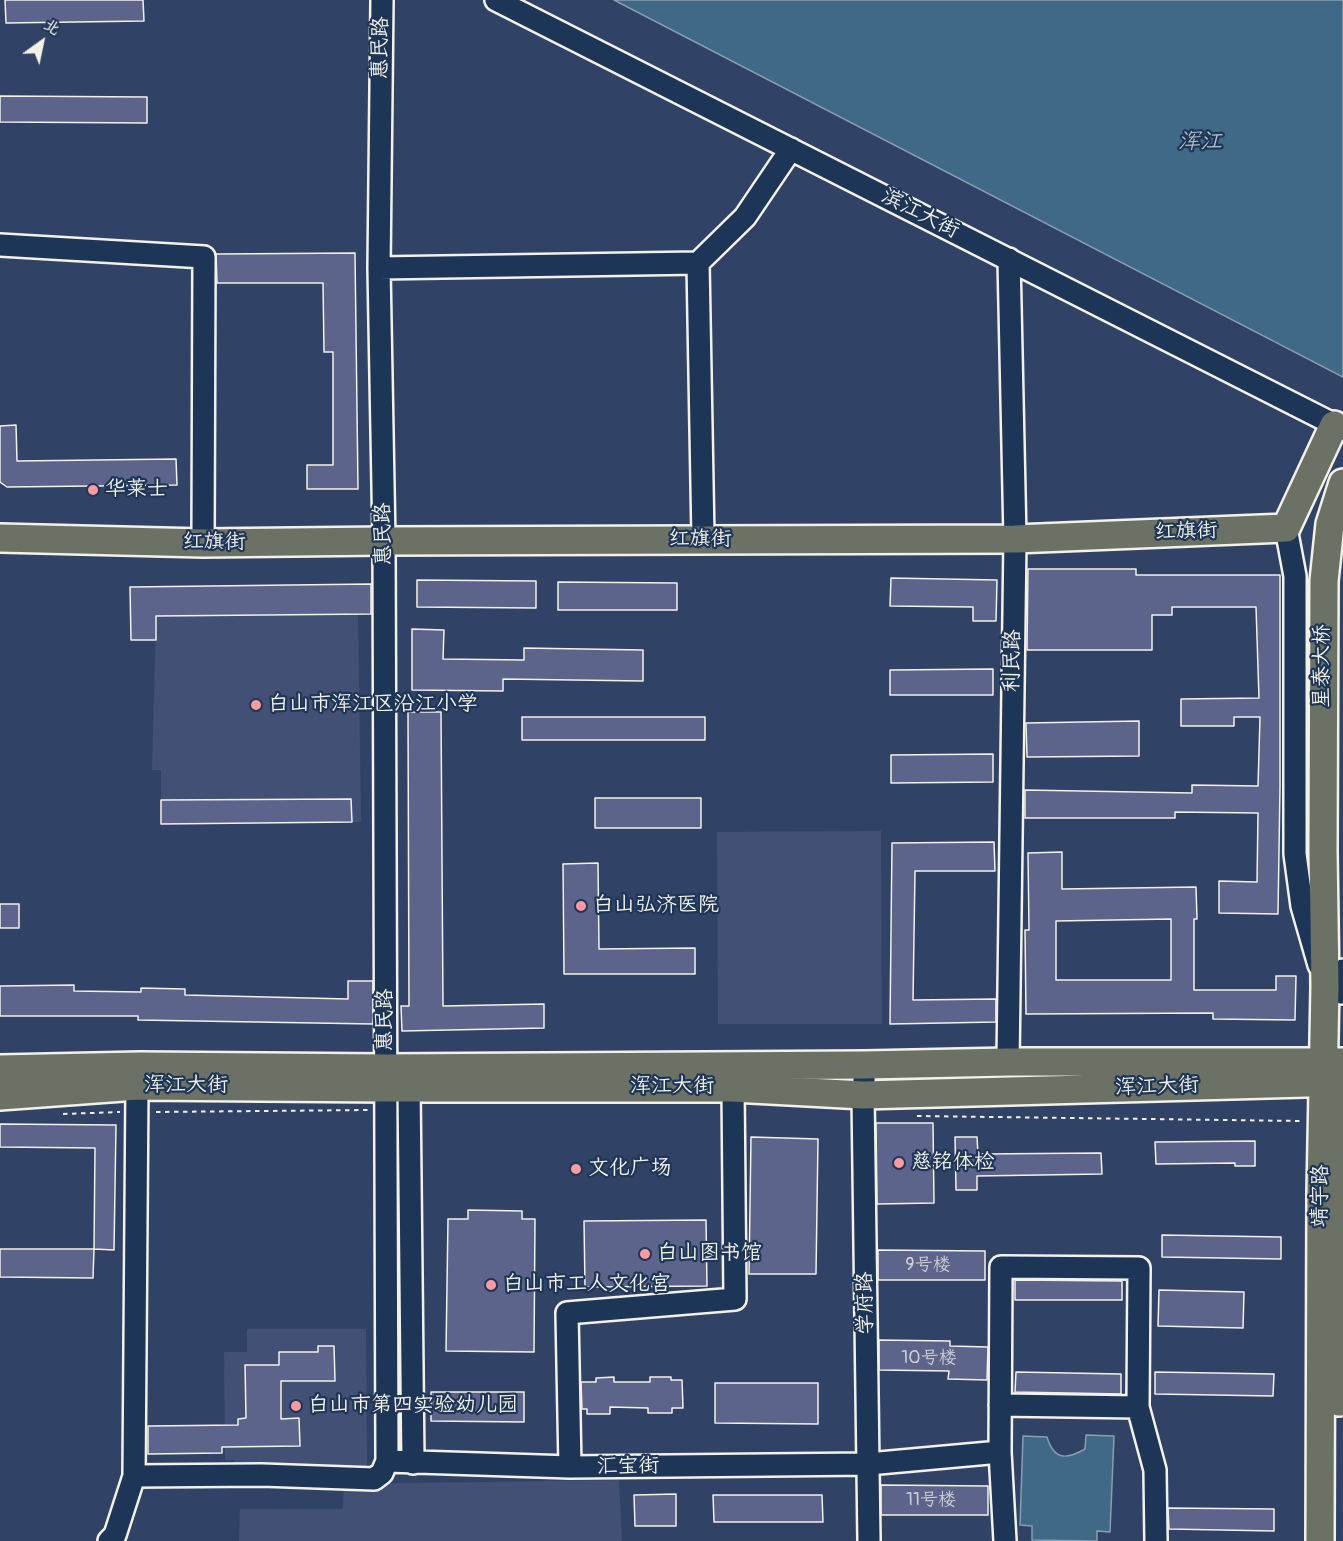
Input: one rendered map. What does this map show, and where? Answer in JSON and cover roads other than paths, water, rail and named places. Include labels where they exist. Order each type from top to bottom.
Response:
[{"type":"main road","points":[[1286,528],[1338,427]]},
{"type":"main road","name":"星泰大桥","points":[[1329,850],[1324,581],[1330,524],[1343,483]]},
{"type":"main road","name":"红旗街","points":[[0,538],[203,543],[1015,539],[1286,528]]},
{"type":"main road","name":"星泰大桥","points":[[1329,850],[1338,583],[1343,551]]},
{"type":"main road","name":"靖宇路","points":[[1329,850],[1336,983],[1337,1541]]},
{"type":"main road","name":"浑江大街","points":[[392,1088],[865,1065],[1008,1062],[1336,1072]]},
{"type":"main road","name":"浑江大街","points":[[0,1069],[138,1088]]},
{"type":"main road","name":"靖宇路","points":[[1320,1541],[1322,1121],[1336,1072]]},
{"type":"main road","name":"浑江大街","points":[[0,1096],[138,1088],[734,1088],[863,1095],[1336,1072]]},
{"type":"street","name":"惠民路","points":[[382,0],[379,268],[392,1088],[387,1461]]},
{"type":"street","name":"滨江大街","points":[[496,0],[1338,427]]},
{"type":"street","points":[[379,268],[698,263],[745,218],[791,149]]},
{"type":"street","points":[[0,245],[204,257],[203,543]]},
{"type":"street","name":"利民路","points":[[1008,1062],[1015,539],[1009,260]]},
{"type":"street","points":[[698,263],[702,540]]},
{"type":"street","points":[[1286,528],[1295,576],[1295,854],[1302,906],[1336,983]]},
{"type":"street","name":"学府路","points":[[865,1065],[863,1095],[869,1541]]},
{"type":"street","points":[[109,1541],[115,1535],[134,1476],[138,1088]]},
{"type":"street","name":"惠民路","points":[[392,1088],[413,1463]]},
{"type":"street","points":[[570,1467],[567,1313],[735,1299],[734,1088]]},
{"type":"street","points":[[1005,1541],[1000,1452],[1001,1267],[1139,1268],[1138,1407],[1155,1470],[1156,1541]]},
{"type":"street","points":[[1000,1405],[1138,1407]]},
{"type":"street","name":"汇宝街","points":[[387,1461],[570,1467],[868,1464],[1000,1452]]},
{"type":"street","points":[[134,1476],[262,1475],[374,1479],[382,1473],[387,1461]]},
{"type":"water","name":"浑江","points":[[614,0],[1343,0],[1343,377]]},
{"type":"water","points":[[1086,1435],[1114,1436],[1110,1532],[1097,1531],[1097,1541],[1032,1540],[1032,1526],[1020,1525],[1023,1436],[1047,1437],[1057,1454],[1066,1456],[1085,1449]]},
{"type":"place","name":"华莱士","points":[[93,490]]},
{"type":"place","name":"白山市浑江区沿江小学","points":[[256,705]]},
{"type":"place","name":"白山弘济医院","points":[[581,906]]},
{"type":"place","name":"慈铭体检","points":[[899,1163]]},
{"type":"place","name":"文化广场","points":[[576,1169]]},
{"type":"place","name":"白山图书馆","points":[[645,1254]]},
{"type":"place","name":"白山市工人文化宫","points":[[491,1285]]},
{"type":"place","name":"白山市第四实验幼儿园","points":[[296,1406]]}]
